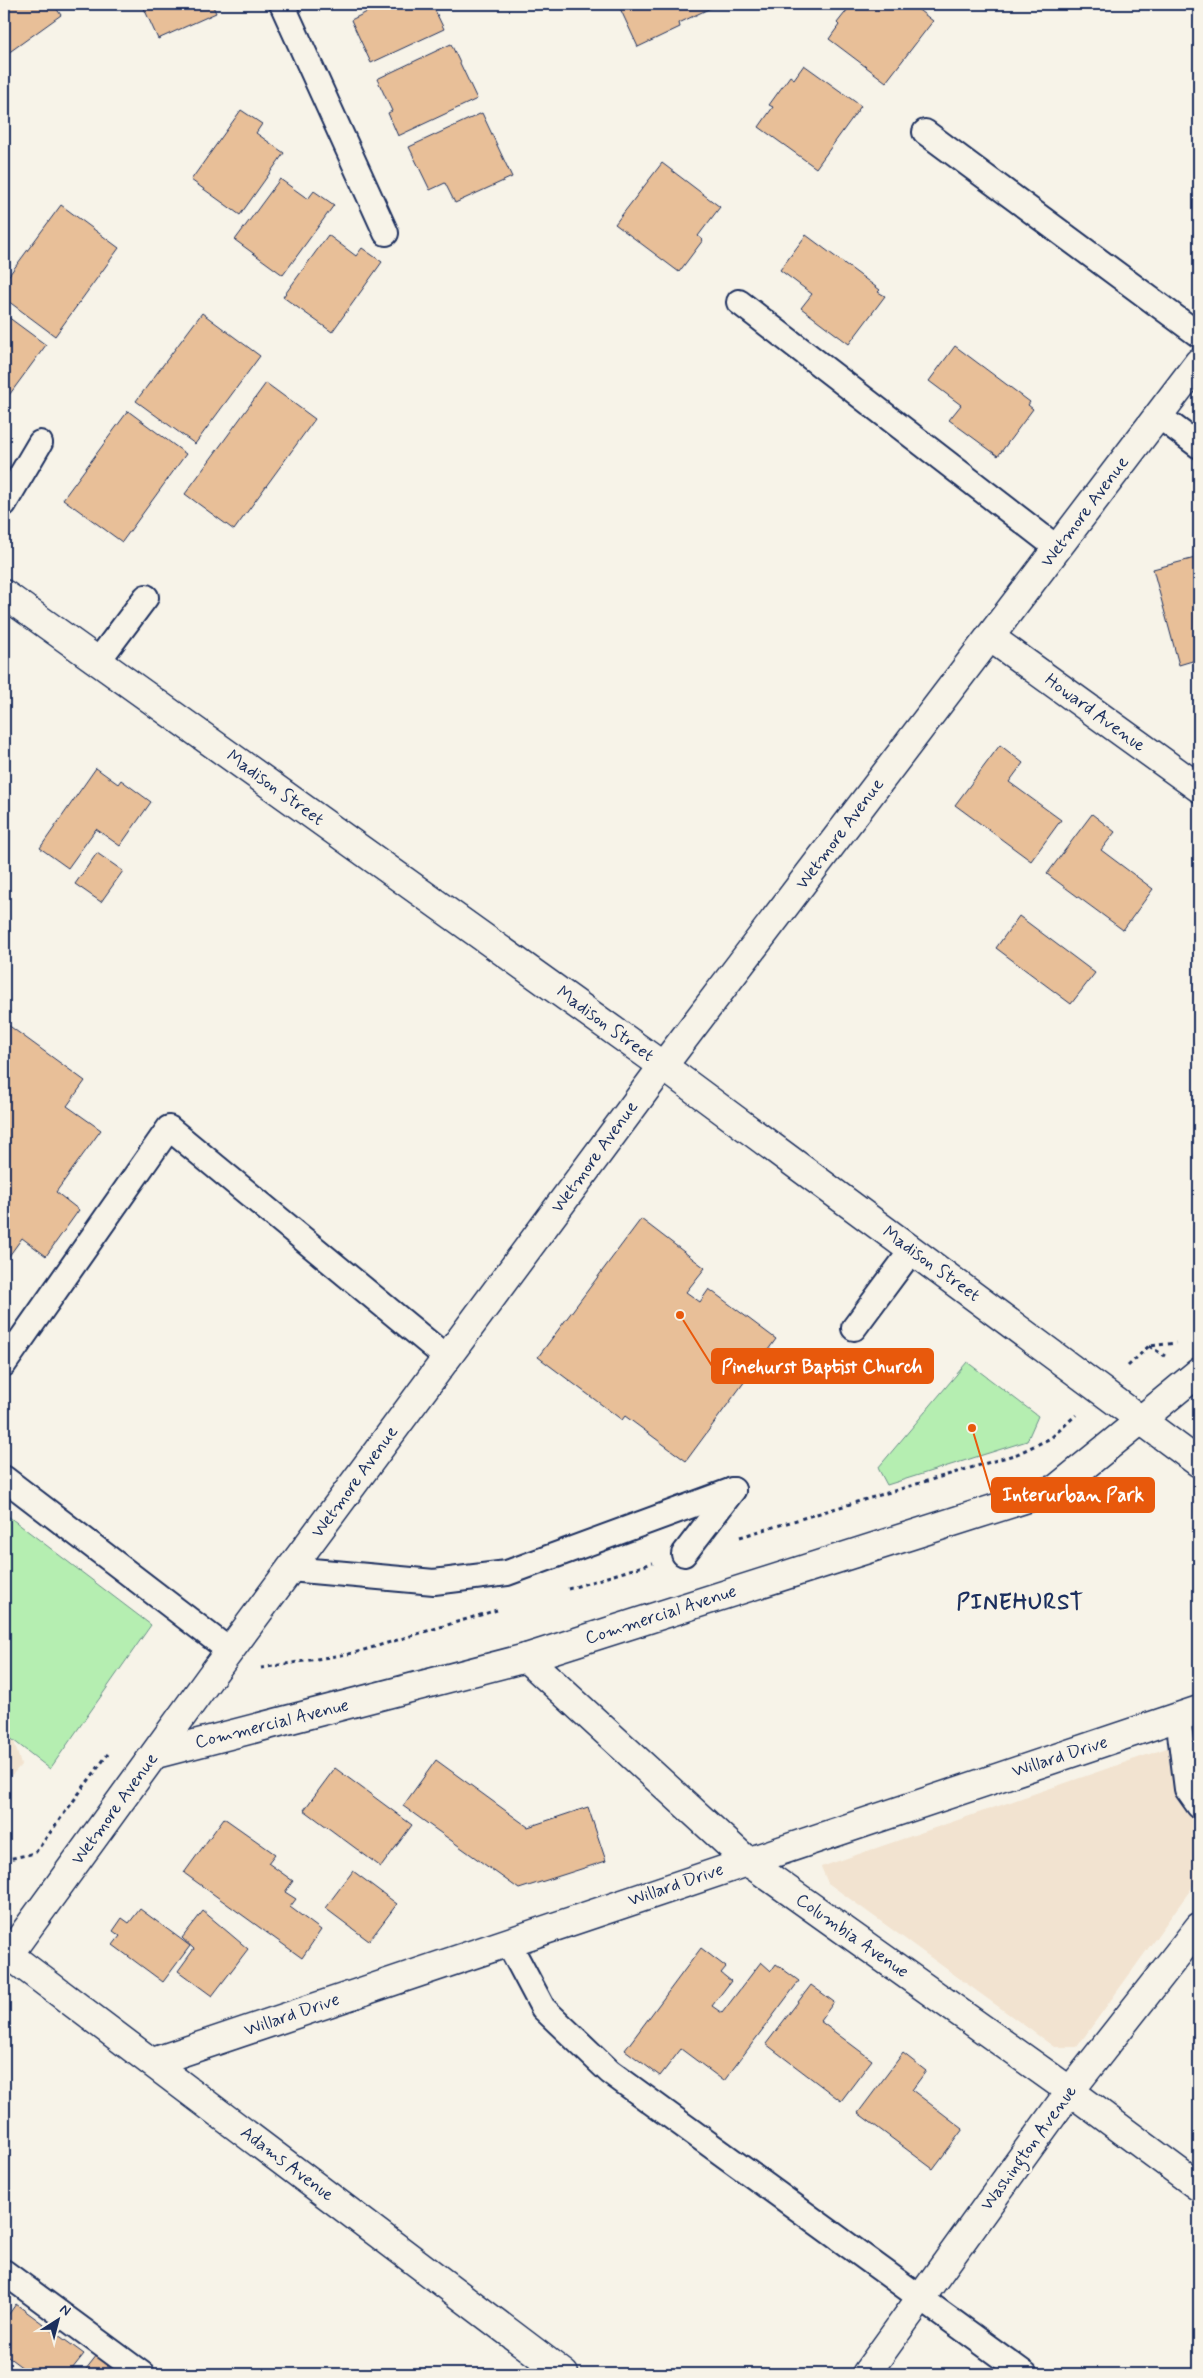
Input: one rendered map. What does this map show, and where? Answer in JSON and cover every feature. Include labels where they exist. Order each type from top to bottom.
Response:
[{"type":"street","name":"Wetmore Avenue","points":[[6,1958],[211,1676],[663,1066],[1199,362]]},
{"type":"street","name":"Madison Street","points":[[4,594],[663,1066],[1199,1463]]},
{"type":"street","name":"Howard Avenue","points":[[990,637],[1199,788]]},
{"type":"street","name":"Commercial Avenue","points":[[156,1754],[526,1658],[1056,1489],[1199,1372]]},
{"type":"street","name":"Columbia Avenue","points":[[526,1658],[747,1861],[1070,2090],[1199,2187]]},
{"type":"street","name":"Willard Drive","points":[[153,2062],[1189,1714]]},
{"type":"street","name":"Washington Avenue","points":[[866,2374],[1070,2090],[1199,1927]]},
{"type":"street","name":"Adams Avenue","points":[[6,1958],[153,2062],[564,2374]]},
{"type":"lane","points":[[282,4],[386,234]]},
{"type":"lane","points":[[926,132],[1199,335]]},
{"type":"lane","points":[[739,302],[1058,548]]},
{"type":"lane","points":[[1159,416],[1199,446]]},
{"type":"lane","points":[[4,504],[40,443]]},
{"type":"lane","points":[[98,661],[146,597]]},
{"type":"lane","points":[[4,1364],[169,1128],[447,1358]]},
{"type":"lane","points":[[854,1328],[912,1250]]},
{"type":"lane","points":[[4,1478],[230,1651]]},
{"type":"lane","points":[[290,1569],[434,1582],[507,1573],[732,1490],[684,1554]]},
{"type":"lane","points":[[1189,1714],[1187,1789],[1199,1806]]},
{"type":"lane","points":[[508,1942],[543,2008],[610,2072],[1025,2374]]},
{"type":"lane","points":[[4,2272],[142,2374]]},
{"type":"path","points":[[562,1591],[1017,1454],[1052,1438]]},
{"type":"path","points":[[211,1676],[354,1653],[505,1608]]},
{"type":"path","points":[[4,1860],[34,1853],[110,1751]]},
{"type":"shaded area","points":[[4,1733],[14,1741],[21,1765],[12,1775],[4,1768]]},
{"type":"shaded area","points":[[1199,1737],[1199,1878],[1077,2047],[1054,2047],[828,1883],[821,1867]]},
{"type":"green space","points":[[967,1362],[1038,1416],[1027,1441],[887,1485],[878,1468]]},
{"type":"green space","points":[[4,1513],[151,1625],[50,1769],[4,1733]]},
{"type":"building","points":[[4,4],[53,4],[61,15],[4,56]]},
{"type":"building","points":[[142,4],[212,4],[216,13],[158,39]]},
{"type":"building","points":[[363,4],[432,4],[444,29],[371,63],[351,20],[367,12]]},
{"type":"building","points":[[618,4],[719,4],[679,23],[680,27],[638,47]]},
{"type":"building","points":[[852,4],[911,4],[933,21],[886,82],[829,39],[839,25],[837,23]]},
{"type":"building","points":[[451,44],[477,99],[398,136],[388,113],[392,111],[377,79]]},
{"type":"building","points":[[804,65],[861,106],[816,168],[759,127],[773,107],[769,105],[790,76],[794,79]]},
{"type":"building","points":[[241,110],[262,124],[256,133],[284,153],[240,215],[191,180]]},
{"type":"building","points":[[482,113],[512,177],[455,203],[445,183],[430,190],[409,147]]},
{"type":"building","points":[[662,163],[720,207],[698,236],[703,240],[679,272],[615,224]]},
{"type":"building","points":[[280,179],[308,199],[314,191],[334,205],[283,275],[235,240]]},
{"type":"building","points":[[61,205],[119,248],[55,336],[4,298],[4,282]]},
{"type":"building","points":[[328,235],[356,256],[362,248],[382,262],[332,332],[283,297]]},
{"type":"building","points":[[806,235],[880,290],[878,292],[885,296],[849,344],[801,308],[812,294],[780,270]]},
{"type":"building","points":[[202,313],[260,356],[195,444],[136,401]]},
{"type":"building","points":[[4,314],[46,345],[4,402]]},
{"type":"building","points":[[955,346],[1030,402],[1028,405],[1033,409],[998,456],[949,420],[961,405],[929,381]]},
{"type":"building","points":[[266,383],[315,419],[234,530],[185,494]]},
{"type":"building","points":[[128,411],[186,454],[122,542],[63,499]]},
{"type":"building","points":[[1199,557],[1199,659],[1179,665],[1153,569]]},
{"type":"building","points":[[1000,745],[1023,763],[1009,782],[1061,820],[1031,861],[955,805]]},
{"type":"building","points":[[96,768],[118,784],[121,780],[151,802],[120,846],[96,829],[68,868],[40,848]]},
{"type":"building","points":[[1092,814],[1115,832],[1101,850],[1153,889],[1123,930],[1047,874]]},
{"type":"building","points":[[97,853],[123,871],[101,902],[75,884]]},
{"type":"building","points":[[1019,916],[1095,973],[1071,1004],[996,948]]},
{"type":"building","points":[[4,1022],[85,1081],[67,1106],[101,1130],[56,1192],[79,1210],[46,1256],[22,1238],[4,1263]]},
{"type":"building","points":[[641,1219],[705,1268],[686,1292],[700,1302],[709,1289],[776,1339],[686,1461],[625,1416],[622,1420],[538,1357]]},
{"type":"building","points":[[436,1760],[528,1827],[588,1807],[606,1861],[519,1889],[403,1806]]},
{"type":"building","points":[[335,1768],[412,1825],[381,1867],[304,1810]]},
{"type":"building","points":[[224,1818],[275,1854],[268,1863],[293,1881],[285,1892],[296,1899],[290,1907],[321,1930],[302,1958],[184,1873]]},
{"type":"building","points":[[353,1871],[397,1904],[369,1941],[325,1908]]},
{"type":"building","points":[[140,1909],[190,1946],[163,1982],[113,1945],[120,1936],[113,1931],[122,1918],[129,1923]]},
{"type":"building","points":[[203,1911],[248,1949],[212,1996],[178,1971],[194,1949],[182,1938]]},
{"type":"building","points":[[701,1948],[726,1967],[721,1973],[731,1981],[712,2006],[722,2013],[761,1962],[771,1971],[776,1964],[799,1981],[724,2081],[681,2049],[660,2076],[625,2050]]},
{"type":"building","points":[[811,1985],[834,2002],[820,2021],[872,2060],[841,2101],[766,2044]]},
{"type":"building","points":[[903,2053],[926,2071],[912,2090],[963,2129],[933,2169],[858,2113]]},
{"type":"building","points":[[16,2304],[84,2354],[68,2374],[31,2374],[4,2354],[4,2321]]},
{"type":"building","points":[[97,2355],[109,2364],[107,2366],[119,2374],[82,2374]]},
{"type":"place","name":"Pinehurst Baptist Church","points":[[680,1315]]},
{"type":"place","name":"Interurban Park","points":[[972,1428]]},
{"type":"district","name":"PINEHURST","points":[[1020,1603]]}]
